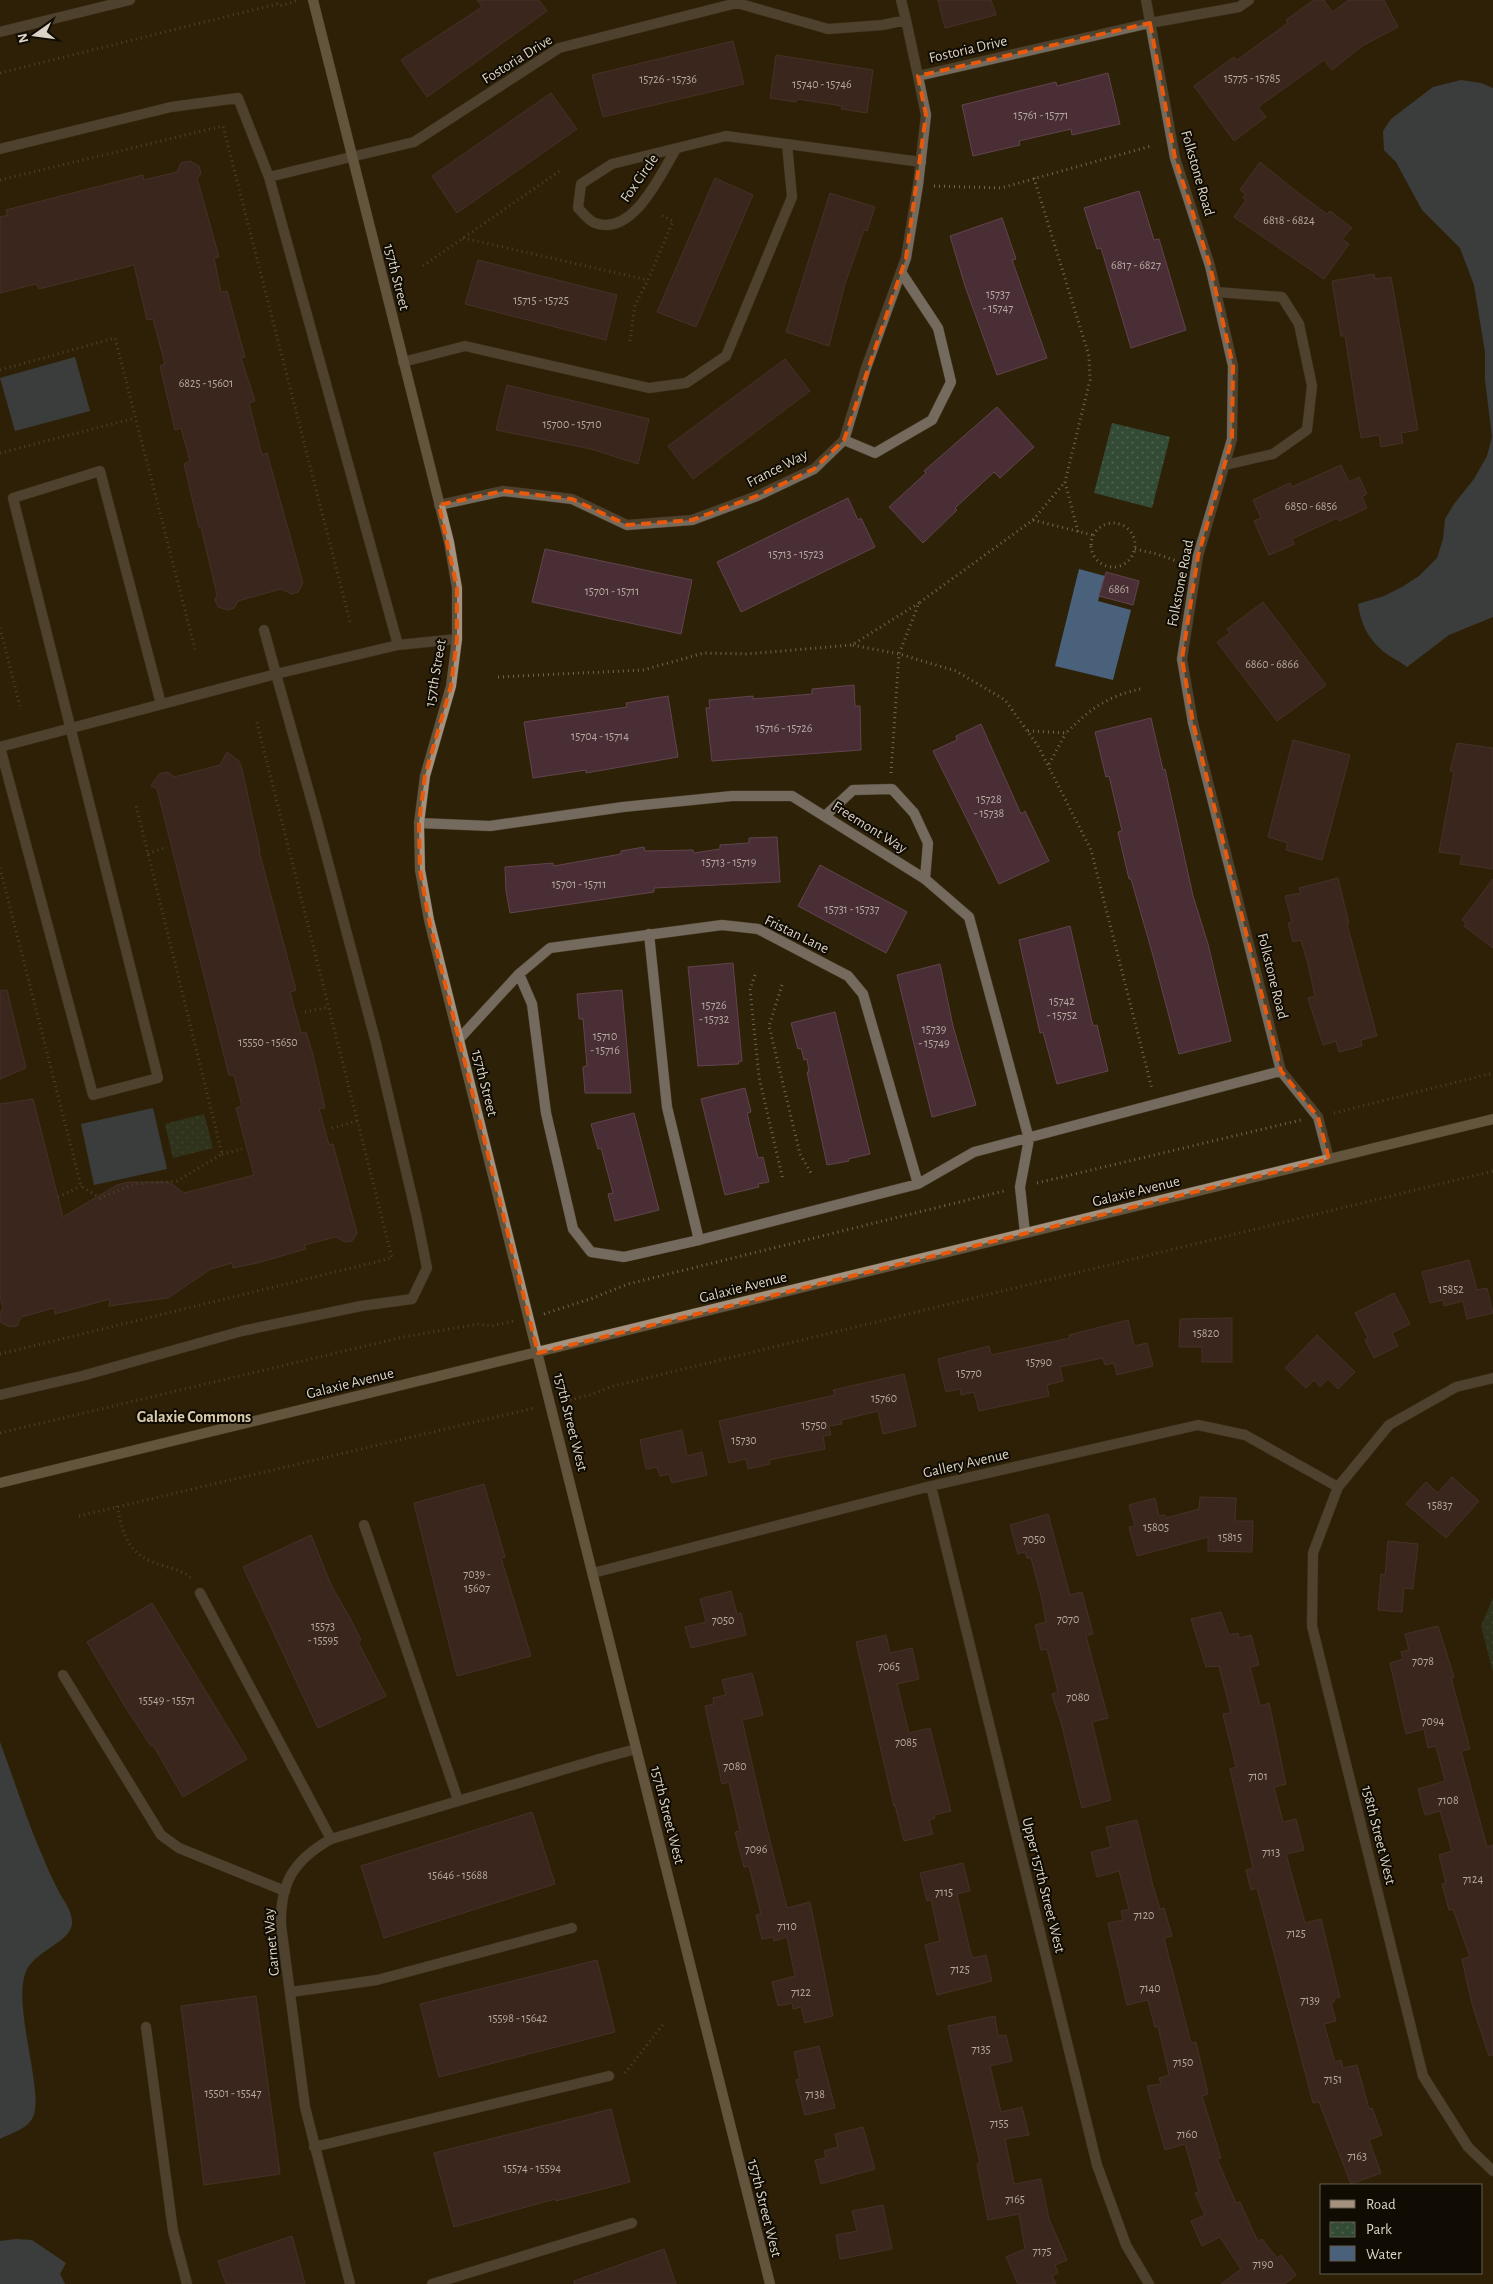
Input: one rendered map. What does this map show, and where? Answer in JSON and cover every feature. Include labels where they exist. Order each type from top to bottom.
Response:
[{"type":"street","points":[[0,32],[130,0]]},
{"type":"street","name":"157th Street","points":[[313,0],[439,505],[457,588],[457,639],[451,686],[425,776],[419,823],[420,870],[429,920],[538,1352]]},
{"type":"street","points":[[900,0],[906,20]]},
{"type":"street","name":"Folkstone Road","points":[[1146,0],[1175,158],[1210,266],[1233,366],[1232,440],[1196,568],[1182,659],[1193,723],[1281,1071],[1318,1116],[1329,1159]]},
{"type":"street","name":"Fostoria Drive","points":[[270,177],[414,142],[559,48],[737,3],[828,29],[883,25],[906,20],[918,76],[1150,24],[1239,7],[1248,0]]},
{"type":"street","name":"France Way","points":[[439,505],[503,491],[572,499],[627,525],[692,520],[757,496],[814,469],[844,440],[866,368],[906,258],[918,185],[926,115],[918,76]]},
{"type":"street","points":[[0,149],[171,107],[238,98],[270,177],[398,645]]},
{"type":"street","name":"Fox Circle","points":[[676,149],[648,195],[628,218],[616,226],[594,223],[578,208],[581,184],[612,164],[726,136],[921,162]]},
{"type":"street","points":[[403,362],[464,346],[649,388],[686,383],[726,356],[792,197],[787,144]]},
{"type":"street","points":[[844,440],[875,453],[932,420],[951,382],[938,328],[901,272]]},
{"type":"street","points":[[1216,292],[1282,297],[1298,324],[1312,386],[1306,430],[1273,454],[1225,465]]},
{"type":"street","points":[[160,704],[100,471],[13,498],[69,729],[158,1078],[93,1094],[0,747],[69,729],[160,704],[276,674],[398,645],[457,639]]},
{"type":"street","points":[[0,1395],[82,1376],[242,1331],[361,1306],[412,1299],[427,1268],[376,1043],[264,630]]},
{"type":"street","points":[[825,816],[853,790],[892,789],[914,812],[928,843],[925,879]]},
{"type":"street","name":"Freemont Way","points":[[419,823],[490,826],[623,807],[732,796],[792,796],[925,879],[969,917],[1029,1139],[1020,1187],[1025,1233]]},
{"type":"street","name":"Fristan Lane","points":[[459,1039],[519,974],[550,948],[722,924],[758,929],[848,976],[863,994],[918,1184]]},
{"type":"street","points":[[649,934],[667,1107],[699,1240]]},
{"type":"street","points":[[519,974],[532,1004],[546,1113],[573,1229],[591,1252],[624,1257],[699,1240],[918,1184],[974,1152],[1281,1071]]},
{"type":"street","name":"Galaxie Avenue","points":[[0,1483],[1493,1119]]},
{"type":"street","name":"157th Street West","points":[[538,1352],[770,2284]]},
{"type":"street","name":"158th Street West","points":[[1493,1378],[1456,1387],[1389,1425],[1338,1487],[1313,1553],[1312,1626],[1423,2076],[1468,2147],[1493,2171]]},
{"type":"street","name":"Gallery Avenue","points":[[593,1573],[931,1486],[1198,1425],[1245,1435],[1338,1487]]},
{"type":"street","name":"Upper 157th Street West","points":[[931,1486],[1097,2165],[1126,2245],[1148,2284]]},
{"type":"street","points":[[364,1525],[458,1800]]},
{"type":"street","points":[[200,1593],[331,1839]]},
{"type":"street","points":[[63,1675],[161,1835],[179,1848],[285,1892]]},
{"type":"street","name":"Garnet Way","points":[[350,2284],[304,2107],[291,1992],[281,1925],[281,1905],[297,1863],[312,1850],[331,1839],[458,1800],[636,1750]]},
{"type":"street","points":[[291,1992],[377,1980],[572,1928]]},
{"type":"street","points":[[146,2026],[173,2231],[187,2284]]},
{"type":"street","points":[[314,2147],[609,2076]]},
{"type":"street","points":[[432,2284],[632,2223]]},
{"type":"path","points":[[0,73],[277,4],[279,6],[300,0]]},
{"type":"path","points":[[0,180],[224,126],[350,622]]},
{"type":"path","points":[[918,185],[1001,188],[1151,146]]},
{"type":"path","points":[[423,266],[561,170]]},
{"type":"path","points":[[852,645],[919,603],[1032,520],[1065,482],[1090,380],[1089,356],[1034,178]]},
{"type":"path","points":[[630,341],[635,305],[648,280],[673,221],[661,215]]},
{"type":"path","points":[[463,238],[648,280]]},
{"type":"path","points":[[0,370],[115,338],[196,653]]},
{"type":"path","points":[[0,454],[136,418]]},
{"type":"path","points":[[1065,482],[1078,532]]},
{"type":"path","points":[[1032,520],[1092,535]]},
{"type":"path","points":[[1111,522],[1120,523],[1129,529],[1133,536],[1135,549],[1127,562],[1118,567],[1107,566],[1094,557],[1091,549],[1092,535],[1100,526],[1111,522]]},
{"type":"path","points":[[1135,549],[1157,554],[1196,568]]},
{"type":"path","points":[[892,789],[891,770],[899,654],[919,603]]},
{"type":"path","points":[[0,628],[20,706]]},
{"type":"path","points":[[498,677],[643,670],[704,653],[747,654],[852,645],[899,654],[956,670],[1006,700],[1048,765],[1091,850],[1155,1105]]},
{"type":"path","points":[[1048,765],[1066,733],[1100,703],[1120,694],[1144,688]]},
{"type":"path","points":[[0,1354],[392,1258],[256,719]]},
{"type":"path","points":[[1027,731],[1066,733]]},
{"type":"path","points":[[136,805],[222,1154]]},
{"type":"path","points":[[148,854],[167,847]]},
{"type":"path","points":[[0,868],[81,1186],[100,1198],[134,1184],[178,1180],[222,1154],[242,1148]]},
{"type":"path","points":[[0,892],[6,891]]},
{"type":"path","points":[[755,975],[750,989],[759,1077],[783,1180]]},
{"type":"path","points":[[782,985],[769,1026],[800,1154],[811,1173]]},
{"type":"path","points":[[305,1012],[328,1006]]},
{"type":"path","points":[[0,1433],[403,1337],[478,1324],[492,1326],[529,1318],[592,1298],[628,1284],[1493,1073]]},
{"type":"path","points":[[332,1128],[357,1121]]},
{"type":"path","points":[[79,1516],[590,1396],[610,1387],[1493,1171]]},
{"type":"path","points":[[58,1197],[81,1186]]},
{"type":"path","points":[[117,1506],[122,1528],[133,1551],[156,1564],[187,1574],[200,1593]]},
{"type":"path","points":[[609,2076],[617,2083],[665,2022]]},
{"type":"highlighted area","points":[[1150,23],[1175,158],[1210,266],[1233,366],[1232,439],[1198,556],[1182,659],[1193,723],[1281,1071],[1318,1117],[1329,1159],[538,1353],[429,920],[420,870],[419,823],[425,776],[451,686],[457,639],[457,588],[439,505],[503,491],[572,499],[627,525],[692,520],[757,496],[814,469],[844,440],[906,258],[926,115],[918,76]]},
{"type":"green space","points":[[1112,423],[1170,437],[1152,508],[1094,493]]},
{"type":"green space","points":[[204,1114],[213,1148],[173,1158],[165,1124]]},
{"type":"green space","points":[[1493,1598],[1493,1672],[1481,1626]]},
{"type":"water","points":[[1461,80],[1481,83],[1493,88],[1493,617],[1449,635],[1407,667],[1387,654],[1374,642],[1363,625],[1358,604],[1384,596],[1402,587],[1419,576],[1437,558],[1443,539],[1445,519],[1454,504],[1474,479],[1487,456],[1492,437],[1485,380],[1485,352],[1474,285],[1460,248],[1422,210],[1396,162],[1384,150],[1383,131],[1391,119],[1433,87]]},
{"type":"water","points":[[75,357],[90,411],[15,431],[0,378]]},
{"type":"water","points":[[1079,569],[1105,576],[1098,601],[1131,610],[1113,680],[1055,666]]},
{"type":"water","points":[[153,1108],[167,1169],[94,1185],[81,1124]]},
{"type":"water","points":[[0,1742],[39,1847],[72,1920],[71,1928],[67,1934],[36,1959],[29,1966],[25,1974],[22,1990],[23,2009],[33,2073],[35,2108],[32,2119],[26,2126],[0,2139]]},
{"type":"water","points":[[32,2240],[66,2263],[60,2274],[65,2284],[0,2284],[0,2241]]},
{"type":"building","points":[[477,0],[539,0],[547,11],[427,97],[401,60],[482,7]]},
{"type":"building","points":[[938,0],[991,0],[996,15],[945,28]]},
{"type":"building","points":[[1314,0],[1324,0],[1332,12],[1349,0],[1384,0],[1398,27],[1362,46],[1332,70],[1324,60],[1258,107],[1266,117],[1234,141],[1194,86],[1234,57],[1237,60],[1288,23],[1286,20]]},
{"type":"building","points":[[733,41],[744,84],[603,117],[592,75]]},
{"type":"building","points":[[776,55],[873,70],[867,113],[841,109],[842,106],[797,99],[796,102],[770,98]]},
{"type":"building","points":[[1108,73],[1120,124],[1072,135],[1071,129],[1019,141],[1020,145],[973,156],[962,105],[1056,82],[1057,86]]},
{"type":"building","points":[[551,93],[577,129],[457,213],[432,176]]},
{"type":"building","points":[[190,161],[199,166],[201,174],[197,178],[219,257],[214,258],[221,292],[227,291],[245,357],[241,358],[255,401],[249,403],[262,455],[267,453],[303,583],[298,592],[292,594],[281,589],[238,601],[234,608],[228,610],[218,607],[215,600],[217,595],[184,464],[190,461],[181,428],[175,430],[160,366],[165,364],[153,319],[147,320],[134,265],[39,289],[36,284],[0,293],[0,217],[8,215],[6,210],[143,175],[144,180],[177,172],[181,163]]},
{"type":"building","points":[[1260,162],[1327,214],[1330,211],[1352,228],[1342,239],[1349,244],[1324,279],[1234,217],[1246,200],[1243,198],[1246,194],[1240,190]]},
{"type":"building","points":[[715,178],[753,195],[696,327],[657,312]]},
{"type":"building","points":[[1139,191],[1154,240],[1159,239],[1186,330],[1131,348],[1101,248],[1097,249],[1084,208]]},
{"type":"building","points":[[830,193],[875,207],[867,231],[864,230],[845,284],[829,346],[786,332]]},
{"type":"building","points":[[1002,218],[1016,259],[1012,260],[1047,358],[997,375],[965,286],[950,236]]},
{"type":"building","points":[[478,260],[617,295],[606,340],[465,304]]},
{"type":"building","points":[[1374,274],[1375,279],[1391,277],[1418,430],[1401,433],[1403,443],[1381,447],[1379,435],[1361,438],[1345,336],[1341,336],[1332,281]]},
{"type":"building","points":[[785,359],[810,391],[693,479],[668,446]]},
{"type":"building","points":[[507,385],[649,419],[638,464],[591,449],[496,430]]},
{"type":"building","points":[[997,407],[1034,447],[1000,478],[994,472],[955,508],[957,510],[923,543],[889,507],[926,473],[924,471]]},
{"type":"building","points":[[1341,465],[1349,482],[1359,477],[1367,494],[1362,497],[1367,508],[1339,521],[1337,518],[1292,539],[1295,544],[1269,555],[1254,521],[1261,518],[1253,500],[1290,483],[1292,487]]},
{"type":"building","points":[[848,498],[858,520],[861,518],[875,547],[741,612],[717,562]]},
{"type":"building","points":[[545,549],[692,580],[681,634],[532,602]]},
{"type":"building","points":[[1106,572],[1139,581],[1133,605],[1099,596]]},
{"type":"building","points":[[1263,602],[1326,685],[1277,721],[1217,642],[1230,633],[1227,629]]},
{"type":"building","points":[[854,685],[855,706],[860,706],[861,750],[712,761],[706,708],[710,708],[709,700],[753,696],[753,699],[812,694],[812,689]]},
{"type":"building","points":[[668,696],[678,757],[586,773],[586,770],[533,778],[524,722],[627,707],[626,703]]},
{"type":"building","points":[[1151,718],[1163,770],[1165,769],[1193,896],[1208,944],[1231,1041],[1179,1054],[1152,952],[1131,879],[1129,879],[1118,832],[1122,831],[1109,776],[1106,777],[1095,732]]},
{"type":"building","points":[[981,724],[1021,814],[1025,811],[1049,861],[999,884],[933,751],[957,740],[956,736]]},
{"type":"building","points":[[1293,740],[1350,755],[1322,860],[1286,850],[1288,843],[1268,837]]},
{"type":"building","points":[[1457,743],[1493,748],[1493,869],[1460,864],[1462,855],[1439,852],[1454,772],[1450,771]]},
{"type":"building","points":[[227,752],[239,761],[242,769],[259,851],[296,990],[290,992],[301,1033],[306,1032],[313,1055],[325,1108],[319,1109],[329,1145],[333,1144],[357,1233],[352,1241],[345,1242],[336,1237],[304,1245],[306,1249],[257,1263],[233,1268],[232,1263],[211,1269],[168,1298],[109,1306],[110,1299],[55,1314],[54,1308],[21,1317],[17,1326],[10,1327],[0,1322],[0,1313],[3,1308],[0,1297],[0,1104],[33,1099],[63,1217],[117,1185],[128,1182],[169,1182],[184,1193],[254,1175],[236,1108],[242,1106],[234,1075],[229,1075],[157,789],[151,786],[159,774],[168,772],[174,777],[220,765]]},
{"type":"building","points":[[777,837],[780,882],[654,888],[654,892],[510,913],[506,891],[505,867],[553,863],[554,866],[621,854],[621,851],[644,847],[645,851],[693,850],[694,853],[720,849],[720,845],[749,843],[749,838]]},
{"type":"building","points":[[820,865],[907,912],[886,953],[798,906]]},
{"type":"building","points":[[1338,878],[1349,924],[1347,924],[1377,1036],[1361,1040],[1362,1046],[1339,1052],[1336,1041],[1323,1045],[1308,998],[1315,996],[1308,964],[1301,940],[1293,942],[1288,923],[1292,922],[1285,896],[1301,893],[1299,888]]},
{"type":"building","points":[[1493,879],[1493,948],[1464,926],[1466,923],[1462,920]]},
{"type":"building","points":[[1070,926],[1093,1026],[1097,1025],[1108,1071],[1057,1084],[1043,1032],[1040,1033],[1019,940]]},
{"type":"building","points":[[733,963],[742,1061],[738,1062],[739,1064],[698,1066],[688,967]]},
{"type":"building","points":[[940,964],[953,1026],[976,1105],[932,1117],[897,975]]},
{"type":"building","points":[[7,990],[26,1068],[0,1079],[0,991]]},
{"type":"building","points":[[622,990],[631,1093],[585,1093],[583,1067],[587,1066],[583,1019],[579,1019],[577,994]]},
{"type":"building","points":[[835,1012],[870,1154],[848,1159],[849,1161],[827,1165],[807,1072],[809,1072],[807,1059],[804,1060],[801,1048],[798,1049],[791,1023]]},
{"type":"building","points":[[745,1088],[751,1112],[747,1113],[758,1158],[763,1157],[769,1182],[758,1184],[759,1187],[725,1195],[701,1099]]},
{"type":"building","points":[[634,1113],[659,1210],[615,1221],[608,1194],[613,1193],[601,1148],[598,1149],[591,1124]]},
{"type":"building","points":[[1469,1260],[1477,1290],[1487,1288],[1493,1313],[1467,1319],[1463,1301],[1444,1306],[1443,1300],[1430,1303],[1422,1272]]},
{"type":"building","points":[[1394,1293],[1410,1324],[1392,1333],[1398,1346],[1374,1358],[1365,1340],[1368,1338],[1355,1313]]},
{"type":"building","points":[[1232,1318],[1232,1362],[1202,1362],[1202,1347],[1179,1347],[1180,1319]]},
{"type":"building","points":[[1128,1320],[1134,1346],[1147,1343],[1153,1366],[1117,1375],[1114,1363],[1105,1365],[1103,1358],[1060,1367],[1063,1381],[1047,1385],[1049,1396],[979,1411],[974,1392],[961,1395],[960,1389],[946,1392],[938,1359],[989,1346],[991,1355],[1070,1338],[1069,1335]]},
{"type":"building","points":[[1317,1335],[1355,1372],[1338,1389],[1328,1379],[1320,1387],[1314,1380],[1306,1388],[1285,1368]]},
{"type":"building","points":[[904,1374],[916,1426],[883,1434],[878,1411],[841,1420],[842,1424],[829,1426],[831,1435],[823,1436],[825,1449],[769,1460],[770,1464],[748,1469],[746,1459],[729,1463],[719,1421],[835,1395],[833,1390]]},
{"type":"building","points":[[682,1430],[687,1456],[702,1452],[707,1475],[672,1483],[669,1474],[660,1476],[657,1467],[646,1469],[640,1440]]},
{"type":"building","points":[[1452,1477],[1479,1501],[1446,1538],[1406,1504],[1426,1482],[1438,1493]]},
{"type":"building","points":[[484,1484],[505,1557],[501,1558],[531,1656],[457,1676],[414,1503]]},
{"type":"building","points":[[1200,1497],[1236,1498],[1235,1521],[1253,1521],[1252,1552],[1208,1551],[1208,1537],[1137,1556],[1129,1527],[1135,1526],[1129,1505],[1155,1498],[1159,1516],[1165,1515],[1166,1518],[1199,1509]]},
{"type":"building","points":[[1048,1514],[1070,1595],[1082,1592],[1093,1634],[1086,1636],[1108,1718],[1092,1722],[1111,1800],[1082,1808],[1062,1726],[1052,1694],[1058,1692],[1047,1649],[1041,1650],[1035,1625],[1046,1622],[1042,1600],[1031,1558],[1027,1558],[1025,1552],[1018,1554],[1010,1525]]},
{"type":"building","points":[[311,1535],[331,1585],[361,1640],[358,1642],[386,1696],[318,1728],[243,1567]]},
{"type":"building","points":[[1388,1541],[1418,1544],[1413,1589],[1404,1588],[1402,1612],[1378,1610],[1381,1574],[1385,1575]]},
{"type":"building","points":[[731,1591],[737,1614],[741,1613],[746,1635],[691,1648],[685,1627],[706,1622],[700,1599]]},
{"type":"building","points":[[152,1603],[247,1759],[183,1797],[153,1745],[151,1746],[126,1708],[87,1642]]},
{"type":"building","points":[[1221,1612],[1229,1635],[1238,1633],[1239,1638],[1251,1635],[1259,1665],[1250,1667],[1260,1706],[1269,1703],[1286,1784],[1274,1787],[1283,1822],[1296,1819],[1304,1850],[1286,1854],[1305,1923],[1321,1919],[1340,1997],[1334,1998],[1334,2002],[1331,2003],[1336,2021],[1324,2024],[1335,2062],[1341,2060],[1343,2068],[1357,2065],[1369,2109],[1372,2108],[1382,2135],[1369,2140],[1381,2173],[1351,2184],[1319,2102],[1313,2103],[1257,1888],[1251,1890],[1246,1870],[1253,1868],[1230,1769],[1236,1767],[1223,1714],[1231,1713],[1219,1666],[1206,1667],[1191,1619]]},
{"type":"building","points":[[1438,1626],[1454,1677],[1451,1678],[1470,1749],[1461,1751],[1487,1847],[1493,1845],[1493,2055],[1489,2056],[1472,2004],[1462,1959],[1470,1957],[1453,1909],[1449,1910],[1442,1884],[1446,1883],[1439,1855],[1452,1851],[1440,1811],[1425,1815],[1418,1789],[1445,1781],[1436,1746],[1428,1748],[1424,1729],[1406,1734],[1390,1663],[1403,1659],[1401,1652],[1409,1650],[1405,1634]]},
{"type":"building","points":[[886,1635],[890,1653],[912,1648],[919,1679],[897,1684],[909,1733],[930,1728],[951,1811],[934,1815],[935,1818],[929,1820],[933,1834],[904,1841],[894,1806],[856,1642]]},
{"type":"building","points":[[752,1673],[763,1715],[742,1720],[766,1825],[787,1908],[810,1902],[833,2016],[805,2023],[801,2007],[793,2009],[792,2003],[778,2006],[772,1982],[795,1976],[787,1937],[774,1941],[773,1937],[762,1939],[756,1915],[761,1914],[749,1866],[744,1867],[735,1832],[740,1831],[729,1782],[722,1784],[705,1706],[714,1704],[713,1698],[726,1695],[722,1680]]},
{"type":"building","points":[[532,1812],[555,1884],[384,1938],[361,1866]]},
{"type":"building","points":[[1137,1820],[1153,1886],[1160,1909],[1164,1908],[1172,1936],[1164,1938],[1191,2043],[1196,2042],[1208,2094],[1202,2096],[1221,2158],[1217,2159],[1236,2203],[1240,2202],[1258,2242],[1262,2239],[1277,2258],[1281,2255],[1296,2275],[1285,2284],[1221,2284],[1241,2269],[1220,2237],[1202,2246],[1191,2221],[1205,2215],[1195,2193],[1199,2192],[1185,2144],[1165,2150],[1147,2086],[1161,2084],[1159,2078],[1169,2075],[1158,2026],[1155,2027],[1148,2000],[1127,2005],[1108,1923],[1123,1920],[1121,1911],[1129,1909],[1119,1871],[1097,1877],[1091,1852],[1111,1847],[1106,1827]]},
{"type":"building","points":[[963,1863],[970,1891],[957,1894],[970,1951],[973,1958],[986,1955],[992,1981],[937,1995],[925,1945],[940,1941],[931,1900],[927,1901],[920,1873]]},
{"type":"building","points":[[597,1960],[615,2032],[439,2077],[420,2004]]},
{"type":"building","points":[[256,1996],[280,2174],[204,2185],[181,2006]]},
{"type":"building","points":[[995,2016],[998,2036],[1006,2035],[1012,2061],[990,2066],[1001,2112],[1022,2107],[1029,2135],[1005,2139],[1014,2184],[1041,2179],[1049,2219],[1067,2260],[1055,2265],[1058,2273],[1052,2276],[1056,2284],[1018,2284],[1006,2257],[1025,2249],[1019,2214],[988,2220],[977,2164],[980,2163],[948,2026]]},
{"type":"building","points":[[819,2046],[835,2108],[805,2115],[796,2080],[800,2079],[794,2052]]},
{"type":"building","points":[[611,2109],[630,2182],[556,2201],[555,2199],[454,2227],[434,2153]]},
{"type":"building","points":[[863,2127],[875,2169],[821,2184],[815,2160],[826,2158],[824,2151],[838,2147],[835,2134]]},
{"type":"building","points":[[883,2205],[892,2249],[840,2259],[836,2235],[857,2231],[852,2211]]},
{"type":"building","points":[[292,2236],[305,2284],[226,2284],[218,2261]]},
{"type":"building","points":[[664,2249],[676,2284],[574,2284],[574,2281]]},
{"type":"district","name":"Galaxie Commons","points":[[194,1416]]}]
